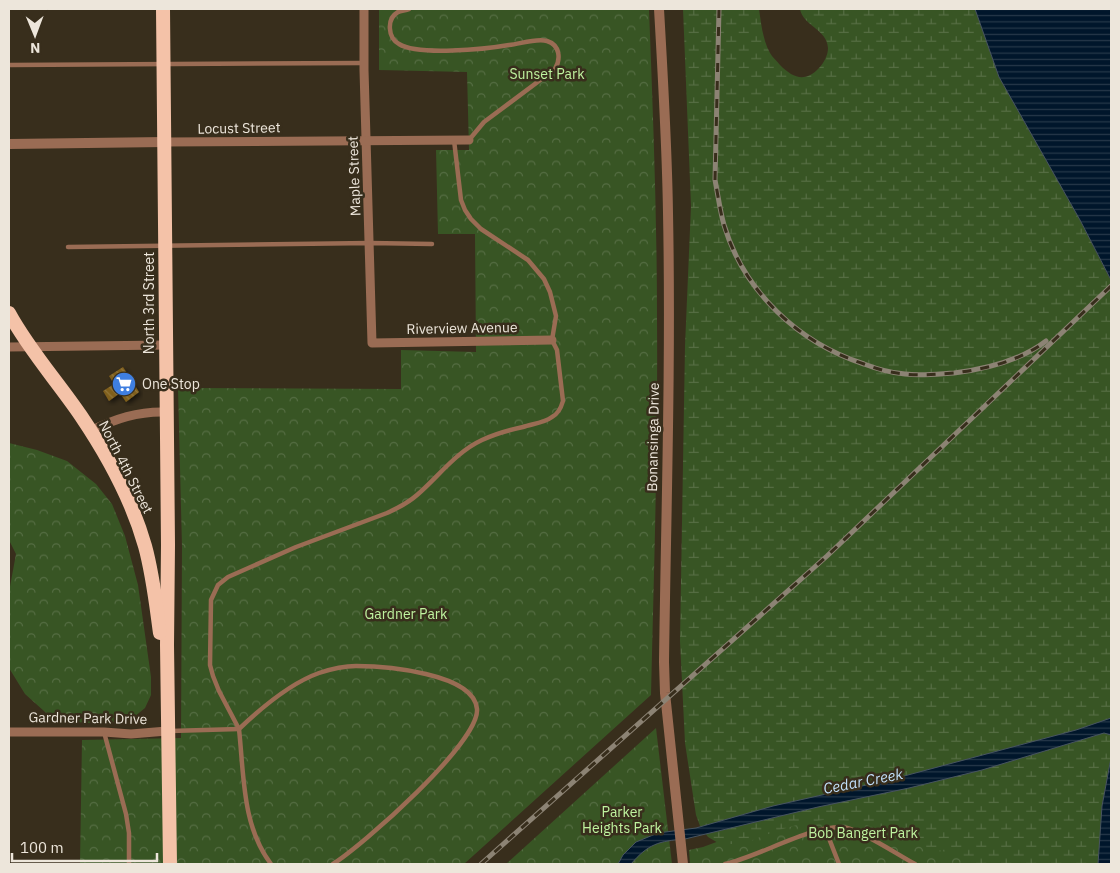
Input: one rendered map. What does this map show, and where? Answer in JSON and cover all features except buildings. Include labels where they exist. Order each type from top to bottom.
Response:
[{"type":"highway","name":"North 3rd Street","points":[[163,9],[168,545],[167,687]]},
{"type":"highway","name":"North 4th Street","points":[[9,313],[30,347],[82,417],[121,486],[135,516],[145,547],[154,590],[167,687]]},
{"type":"highway","points":[[167,687],[170,864]]},
{"type":"street","name":"Maple Street","points":[[364,9],[372,343]]},
{"type":"street","name":"Bonansinga Drive","points":[[659,9],[666,131],[668,215],[664,662],[665,693],[683,864]]},
{"type":"street","name":"Locust Street","points":[[9,144],[469,140]]},
{"type":"street","name":"Riverview Avenue","points":[[372,343],[552,340]]},
{"type":"street","points":[[9,348],[165,346]]},
{"type":"street","points":[[90,431],[121,417],[148,412],[166,412]]},
{"type":"street","name":"Gardner Park Drive","points":[[9,732],[104,732],[131,734],[167,731]]},
{"type":"lane","points":[[409,9],[395,15],[390,26],[390,34],[393,40],[404,47],[444,51],[472,50],[540,40],[552,44],[558,51],[559,58],[555,69],[484,122],[469,140]]},
{"type":"lane","points":[[9,65],[364,63]]},
{"type":"lane","points":[[271,864],[252,829],[247,808],[239,729],[219,691],[210,665],[211,606],[214,592],[228,577],[276,555],[404,505],[472,445],[511,430],[542,422],[552,417],[561,407],[557,350],[552,340],[556,316],[544,279],[528,260],[481,229],[465,210],[461,200],[454,140]]},
{"type":"lane","points":[[68,247],[370,243],[432,244]]},
{"type":"lane","points":[[167,731],[239,729],[273,700],[307,678],[338,668],[373,667],[436,676],[460,687],[474,697],[477,708],[475,721],[451,755],[384,824],[364,842],[333,864]]},
{"type":"lane","points":[[104,732],[126,814],[129,833],[129,864]]},
{"type":"lane","points":[[725,864],[747,859],[825,828],[837,827],[855,831],[915,864]]},
{"type":"lane","points":[[825,828],[839,864]]},
{"type":"green space","name":"Gardner Park","points":[[379,9],[649,9],[657,280],[656,507],[651,695],[464,864],[80,864],[82,740],[181,738],[182,547],[178,388],[401,389],[401,350],[476,352],[475,234],[438,234],[436,150],[469,150],[467,72],[379,70]]},
{"type":"green space","points":[[683,9],[759,9],[764,37],[771,54],[780,65],[794,76],[804,77],[814,73],[821,66],[828,48],[824,36],[806,20],[800,9],[975,9],[999,77],[1080,220],[1111,281],[1111,758],[1102,806],[1098,864],[976,864],[954,854],[922,846],[856,821],[823,820],[800,824],[750,841],[734,844],[720,844],[708,837],[700,826],[696,815],[685,743],[680,641],[685,346],[691,206]]},
{"type":"green space","points":[[9,443],[37,450],[67,461],[96,484],[112,504],[125,536],[138,585],[151,677],[151,695],[145,708],[134,717],[119,722],[88,723],[54,720],[25,694],[9,668],[9,592],[16,554],[9,540]]},
{"type":"green space","name":"Parker Heights Park","points":[[656,728],[672,864],[506,864]]},
{"type":"green space","name":"Bob Bangert Park","points":[[835,803],[1006,864],[690,864],[689,850],[703,847],[783,817]]},
{"type":"water","points":[[975,9],[1111,9],[1111,280],[1080,220],[999,77]]},
{"type":"water","points":[[1111,718],[1111,735],[1104,733],[982,770],[909,788],[818,807],[685,839],[668,841],[649,848],[631,864],[618,864],[623,855],[636,842],[658,833],[696,828],[773,806],[893,779],[1076,730]]},
{"type":"water","points":[[1111,758],[1111,864],[1098,864],[1102,806]]},
{"type":"railway","points":[[719,9],[715,180],[720,209],[733,249],[745,272],[777,312],[796,328],[840,355],[889,372],[929,375],[978,369],[1014,359],[1046,341]]},
{"type":"railway","points":[[481,864],[827,556],[1111,286]]},
{"type":"place","name":"One Stop","points":[[124,384]]},
{"type":"park label","name":"Sunset Park","points":[[547,74]]},
{"type":"water label","name":"Cedar Creek","points":[[863,781]]}]
